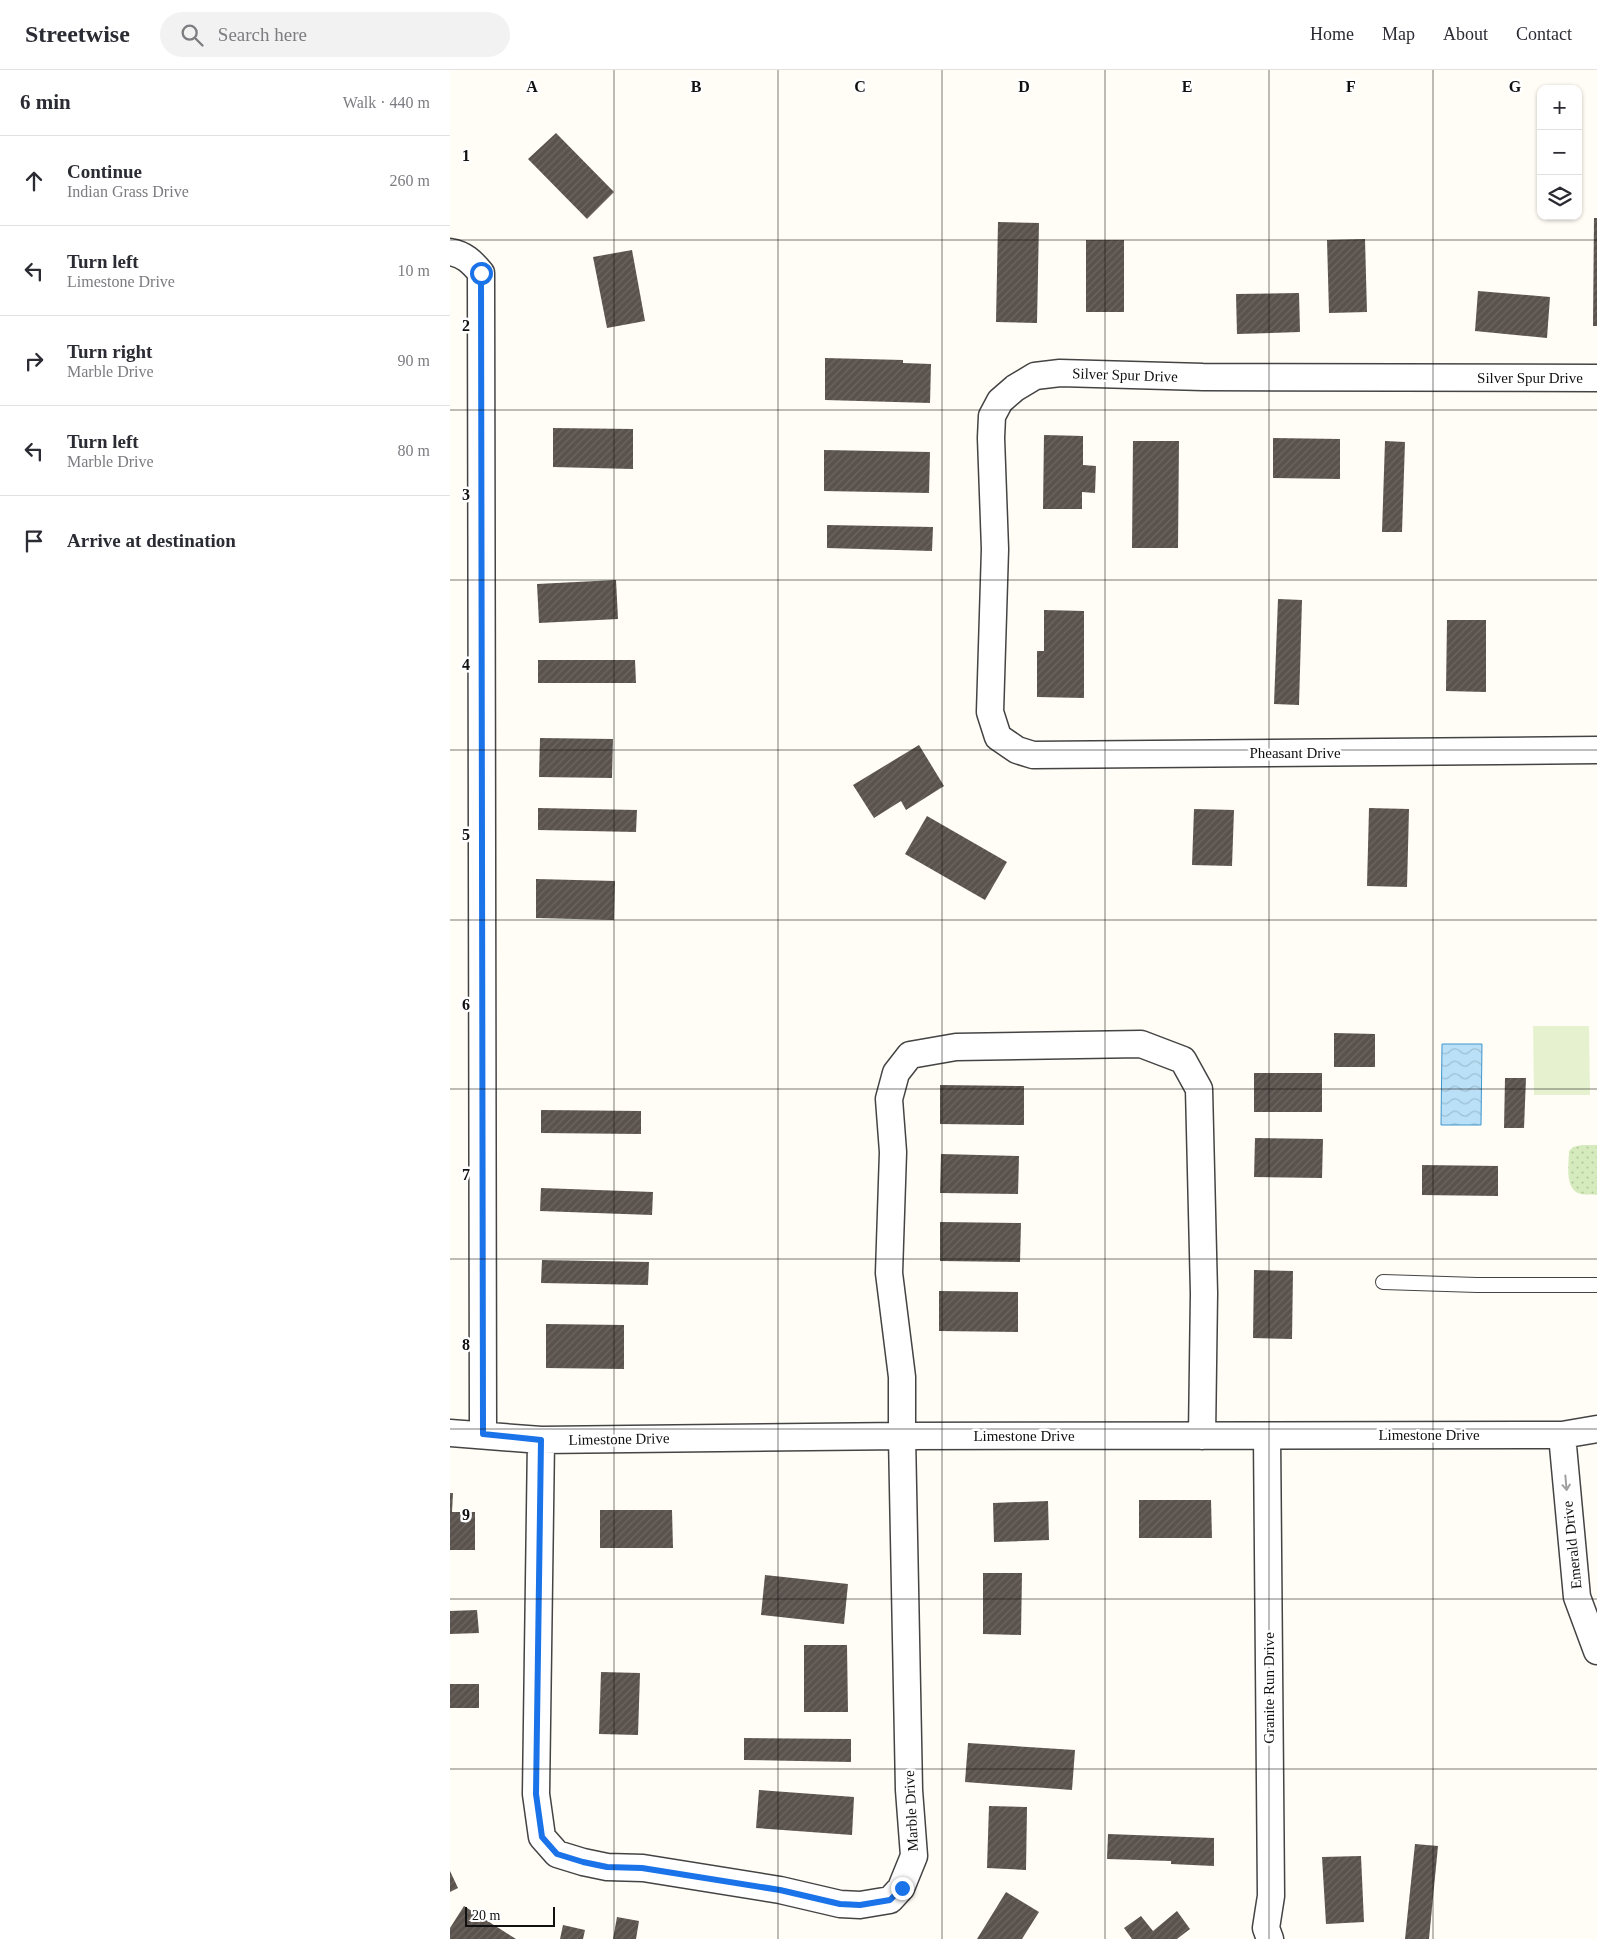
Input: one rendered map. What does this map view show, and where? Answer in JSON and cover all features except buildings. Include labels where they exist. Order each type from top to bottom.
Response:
[{"type":"street","points":[[450,252],[457,253],[471,261],[481,273],[483,1434]]},
{"type":"street","name":"Silver Spur Drive","points":[[998,737],[990,712],[995,549],[992,416],[1000,401],[1015,388],[1035,376],[1060,373],[1213,377],[1597,378]]},
{"type":"street","name":"Pheasant Drive","points":[[998,737],[1017,750],[1033,755],[1597,750]]},
{"type":"street","name":"Marble Drive","points":[[541,1440],[536,1794],[542,1837],[557,1854],[591,1864],[652,1870],[780,1890],[840,1904],[860,1905],[890,1900],[902,1888],[914,1856],[909,1790],[902,1377],[889,1273],[892,1152],[889,1099],[896,1073],[910,1055],[956,1047],[1141,1044],[1183,1060],[1200,1089],[1204,1293],[1202,1436]]},
{"type":"street","name":"Limestone Drive","points":[[450,1433],[483,1434],[541,1440],[902,1436],[1562,1434],[1597,1429]]},
{"type":"street","name":"Emerald Drive","points":[[1562,1434],[1577,1597],[1597,1651]]},
{"type":"street","name":"Granite Run Drive","points":[[1267,1436],[1271,1896],[1266,1928],[1270,1939]]},
{"type":"lane","points":[[1383,1282],[1477,1285],[1597,1285]]},
{"type":"green space","points":[[1533,1026],[1589,1026],[1590,1095],[1534,1095]]},
{"type":"green space","points":[[1597,1145],[1597,1195],[1576,1192],[1570,1182],[1568,1169],[1569,1151],[1573,1147]]},
{"type":"water","points":[[1442,1044],[1482,1044],[1481,1125],[1441,1125]]},
{"type":"route","points":[[481,273],[483,1434],[541,1440],[536,1794],[542,1837],[557,1854],[583,1862],[607,1867],[642,1868],[780,1890],[840,1904],[860,1905],[890,1900],[902,1888]]}]
